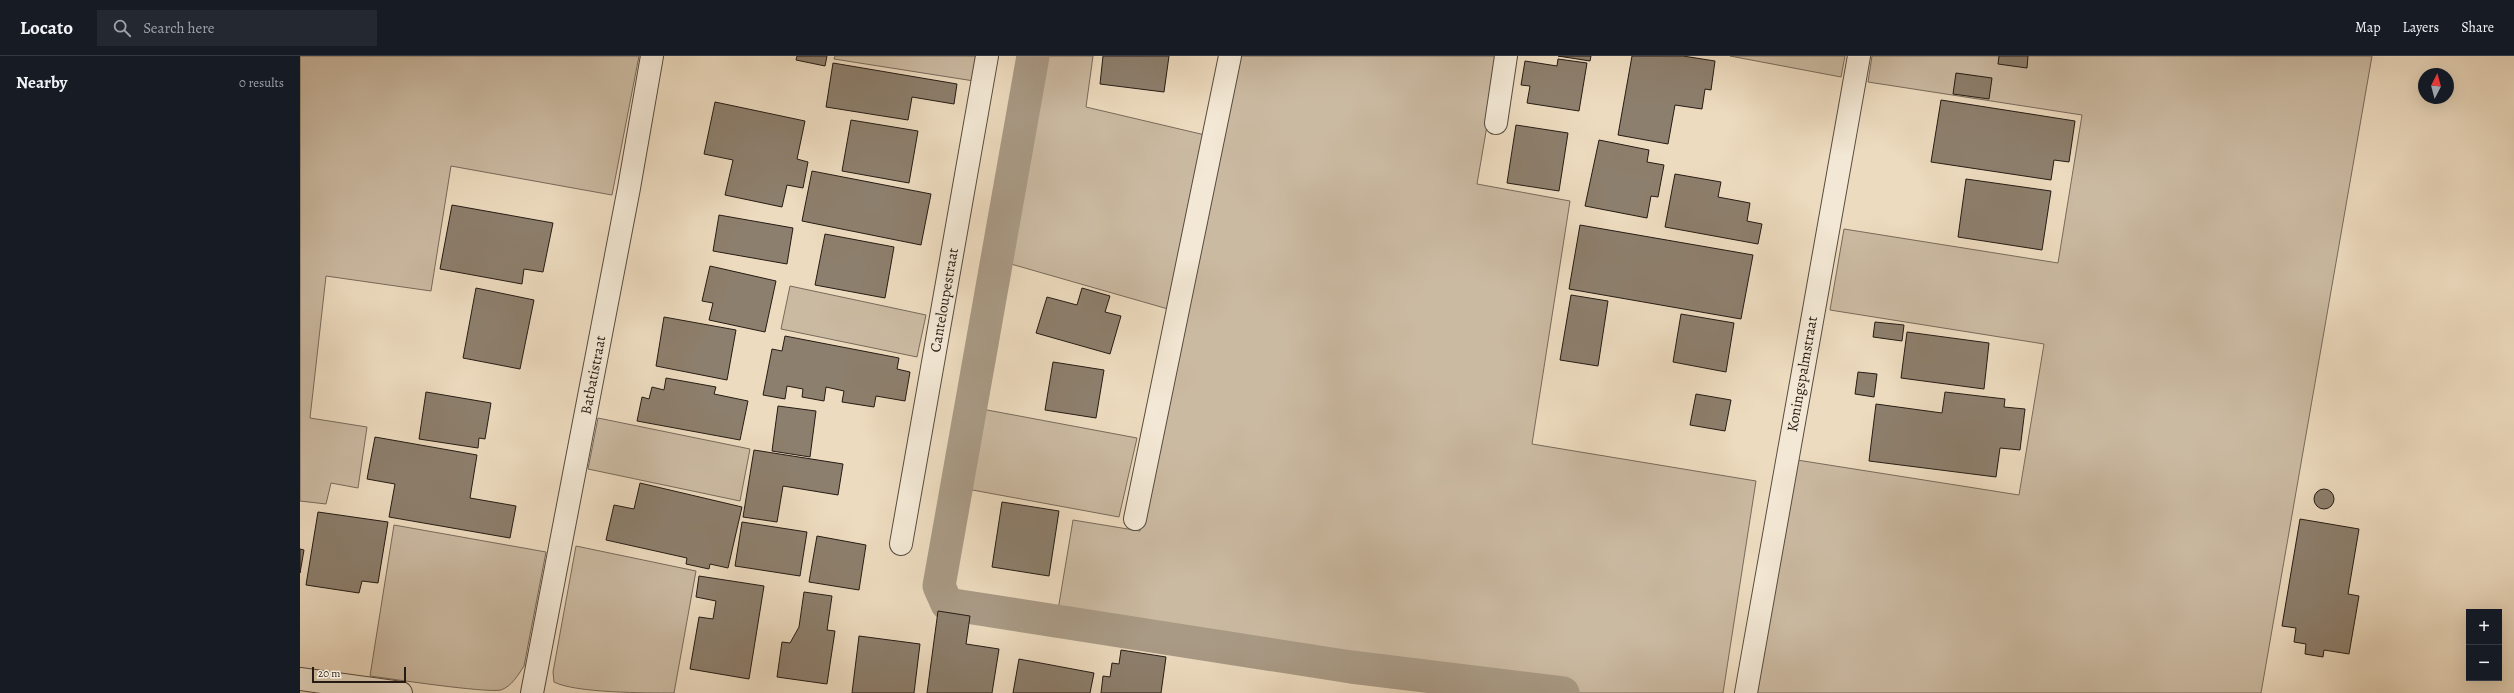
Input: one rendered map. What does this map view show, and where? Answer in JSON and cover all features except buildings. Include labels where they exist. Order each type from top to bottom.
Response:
[{"type":"street","name":"Batbatistraat","points":[[532,693],[626,203],[652,56]]},
{"type":"street","name":"Canteloupestraat","points":[[901,544],[987,56]]},
{"type":"street","points":[[1135,519],[1230,56]]},
{"type":"street","points":[[1496,123],[1506,56]]},
{"type":"street","name":"Koningspalmstraat","points":[[1746,693],[1859,56]]},
{"type":"street","points":[[300,679],[401,693]]},
{"type":"shaded area","points":[[300,56],[639,56],[612,195],[451,166],[431,291],[326,276],[310,418],[367,427],[358,488],[331,483],[326,504],[300,501]]},
{"type":"shaded area","points":[[835,56],[978,56],[974,81],[834,59]]},
{"type":"shaded area","points":[[1033,56],[1093,56],[1086,107],[1205,135],[1168,309],[997,260]]},
{"type":"shaded area","points":[[1240,56],[1499,56],[1477,184],[1570,201],[1532,444],[1756,481],[1723,693],[1563,693],[1351,667],[1056,622],[1073,520],[1140,531]]},
{"type":"shaded area","points":[[1730,56],[1845,56],[1841,77]]},
{"type":"shaded area","points":[[1872,56],[2372,56],[2261,693],[1757,693],[1797,460],[2019,495],[2044,344],[1830,310],[1844,229],[2058,263],[2082,115],[1868,82]]},
{"type":"shaded area","points":[[790,286],[926,315],[917,357],[781,329]]},
{"type":"shaded area","points":[[971,407],[1137,438],[1119,517],[956,487]]},
{"type":"shaded area","points":[[598,418],[750,449],[740,501],[588,469]]},
{"type":"shaded area","points":[[394,525],[546,552],[524,666],[508,686],[501,690],[477,690],[370,676]]},
{"type":"shaded area","points":[[576,546],[696,571],[674,693],[594,690],[564,686],[554,682],[553,672]]},
{"type":"waterway","points":[[1033,56],[939,586],[947,604],[1351,667],[1563,693]]}]
